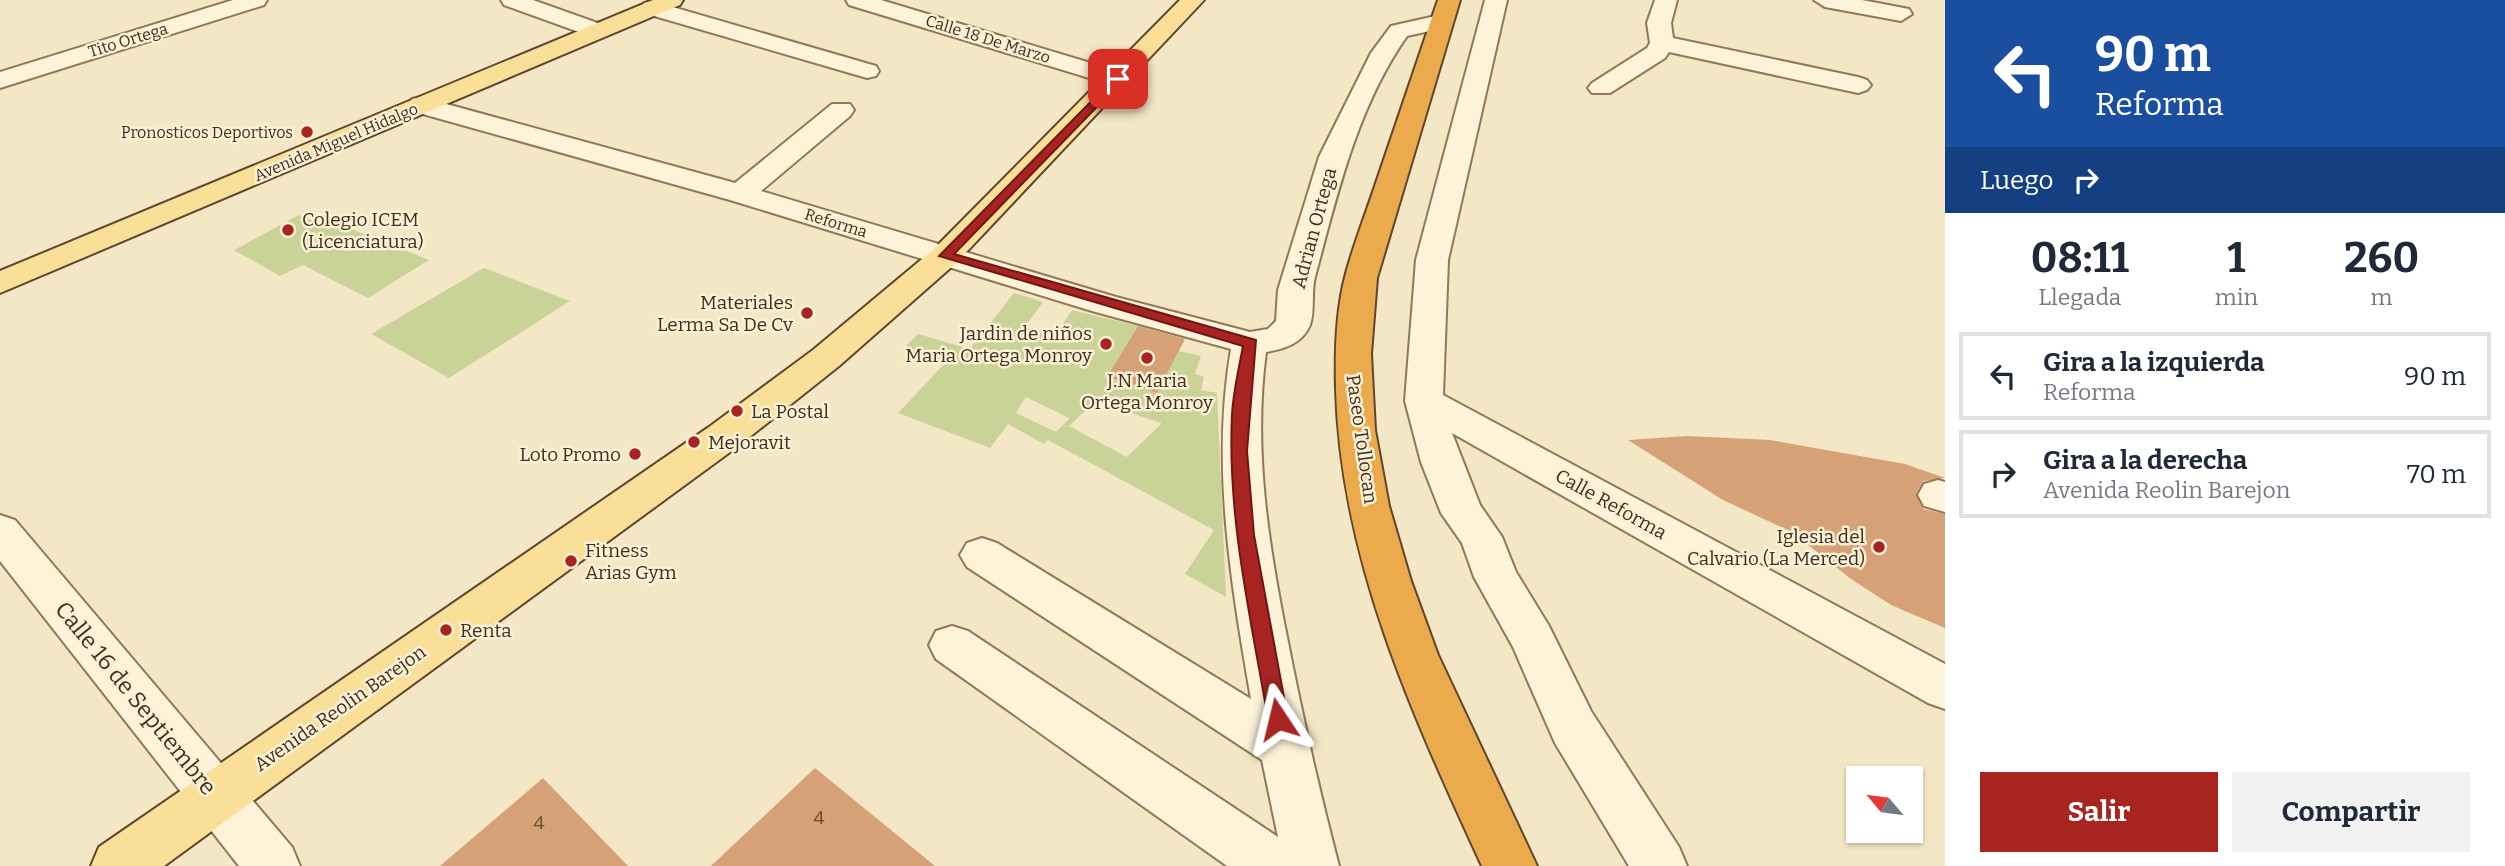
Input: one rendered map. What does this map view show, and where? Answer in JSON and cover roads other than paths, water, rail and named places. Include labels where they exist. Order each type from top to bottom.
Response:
[{"type":"highway","name":"Paseo Tollocan","points":[[1445,11],[1361,278],[1353,320],[1354,413],[1376,531],[1396,601],[1430,693],[1510,866]]},
{"type":"main road","name":"Avenida Reolin Barejon","points":[[118,866],[723,437],[826,358],[945,256],[1193,0]]},
{"type":"main road","name":"Avenida Miguel Hidalgo","points":[[0,284],[662,4]]},
{"type":"street","name":"Tito Ortega","points":[[0,80],[256,0]]},
{"type":"street","points":[[512,0],[598,31]]},
{"type":"street","name":"Calle 18 De Marzo","points":[[858,0],[1118,79]]},
{"type":"street","points":[[1496,0],[1432,260],[1424,401],[1441,462],[1462,513],[1481,537],[1496,577],[1532,640],[1573,727],[1660,866]]},
{"type":"street","points":[[1601,88],[1656,53],[1662,43],[1660,23],[1666,0]]},
{"type":"street","points":[[1825,0],[1901,14]]},
{"type":"street","points":[[662,4],[867,71]]},
{"type":"street","name":"Adrian Ortega","points":[[1250,343],[1279,340],[1293,324],[1296,290],[1333,157],[1383,52],[1399,31],[1445,11]]},
{"type":"street","points":[[1662,43],[1858,85]]},
{"type":"street","name":"Reforma","points":[[421,105],[740,194],[1250,343]]},
{"type":"street","points":[[740,194],[841,110]]},
{"type":"street","points":[[1250,343],[1240,424],[1245,535],[1282,745],[1312,866]]},
{"type":"street","name":"Calle Reforma","points":[[1424,401],[1945,688]]},
{"type":"street","name":"Calle 16 de Septiembre","points":[[0,531],[273,866]]},
{"type":"street","points":[[982,555],[1282,745]]},
{"type":"street","points":[[952,645],[1273,866]]},
{"type":"place","name":"Pronosticos Deportivos","points":[[307,132]]},
{"type":"place","name":"Colegio ICEM (Licenciatura)","points":[[288,230]]},
{"type":"place","name":"Materiales Lerma Sa De Cv","points":[[807,313]]},
{"type":"place","name":"Jardin de niños Maria Ortega Monroy","points":[[1106,344]]},
{"type":"place","name":"J.N Maria Ortega Monroy","points":[[1147,358]]},
{"type":"place","name":"La Postal","points":[[737,411]]},
{"type":"place","name":"Mejoravit","points":[[694,442]]},
{"type":"place","name":"Loto Promo","points":[[635,454]]},
{"type":"place","name":"Iglesia del Calvario (La Merced)","points":[[1879,547]]},
{"type":"place","name":"Fitness Arias Gym","points":[[571,561]]},
{"type":"place","name":"Renta","points":[[446,630]]}]
